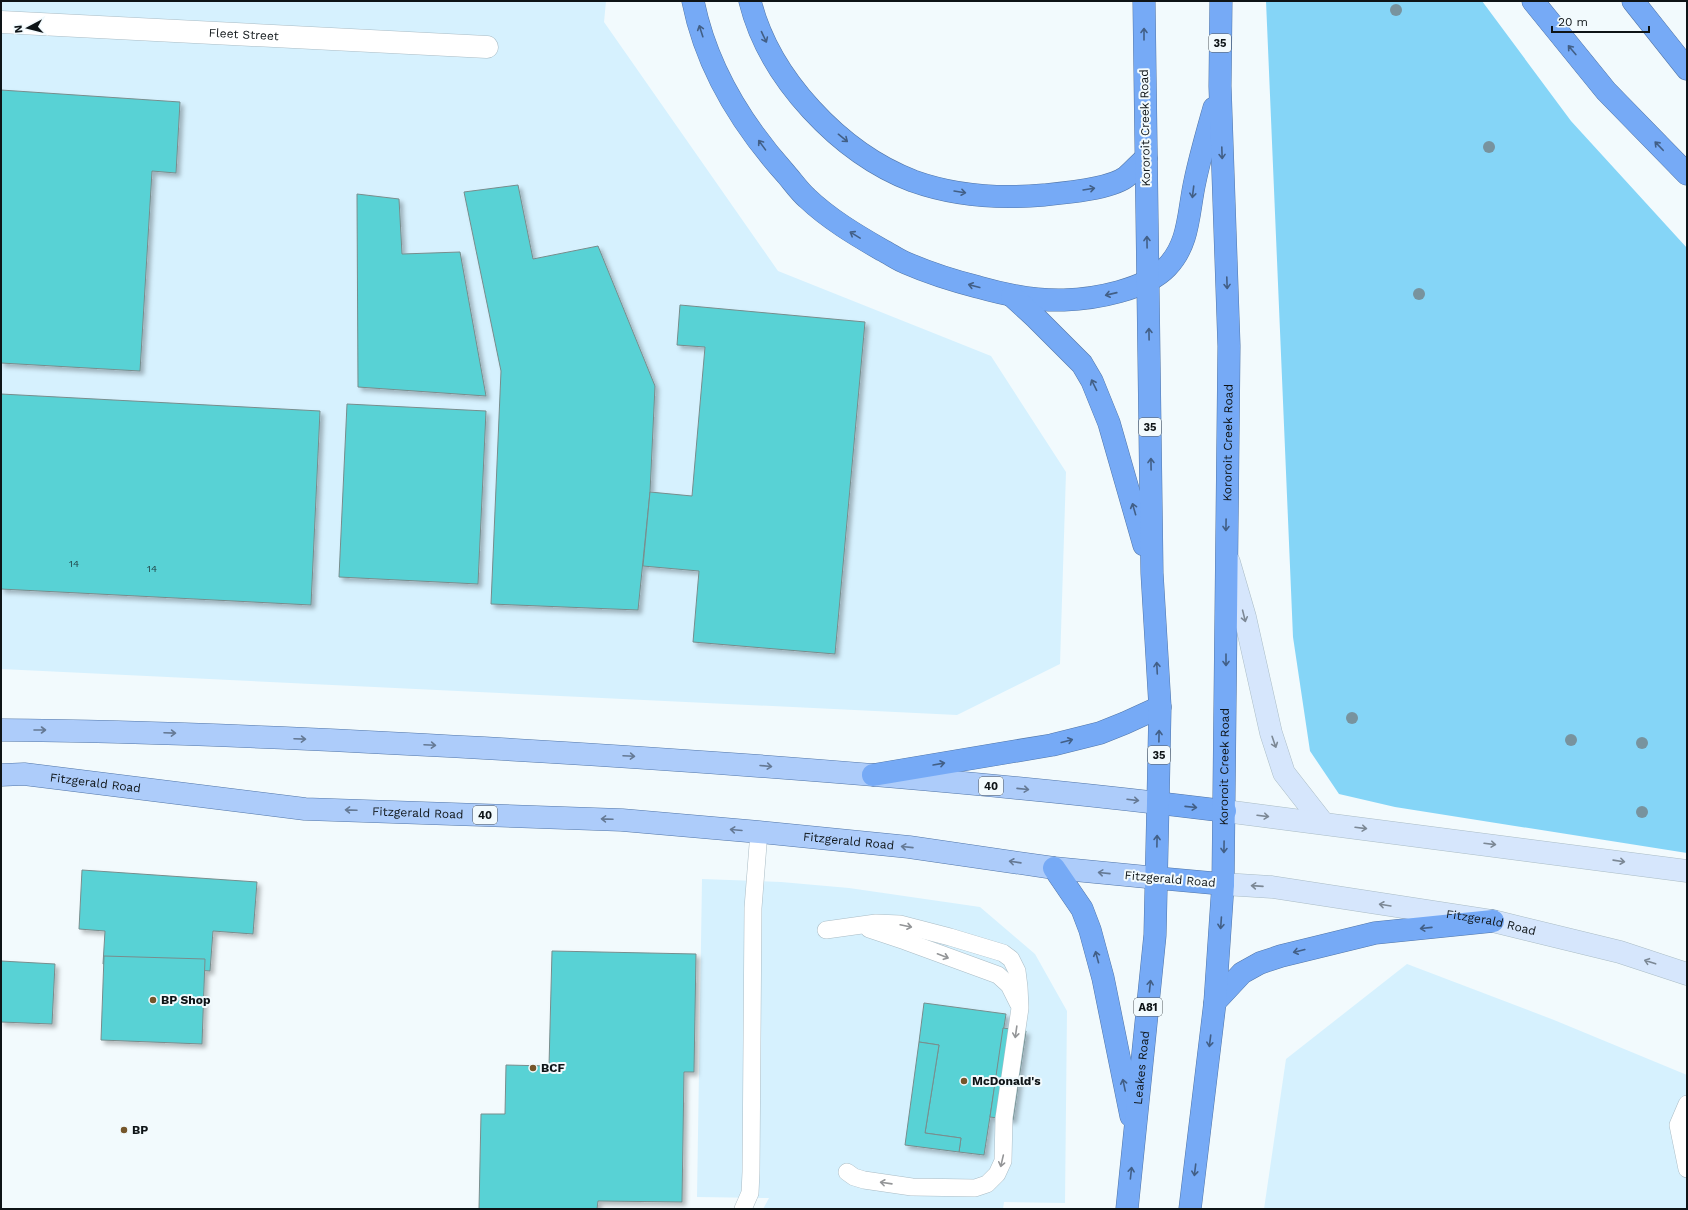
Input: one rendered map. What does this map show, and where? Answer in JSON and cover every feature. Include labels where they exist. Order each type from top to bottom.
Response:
[{"type":"highway","points":[[693,1],[695,14],[710,58],[738,113],[769,155],[807,198],[852,233],[905,263],[962,283],[1012,296],[1048,300],[1080,300],[1114,294],[1148,281],[1167,268],[1179,251],[1187,232],[1194,182],[1220,86]]},
{"type":"highway","points":[[750,1],[763,37],[780,68],[802,98],[822,121],[872,160],[913,180],[947,190],[984,196],[1019,197],[1053,194],[1113,184],[1126,177],[1146,158]]},
{"type":"highway","name":"Kororoit Creek Road","points":[[1144,1],[1152,573],[1160,707],[1157,878]]},
{"type":"highway","name":"Kororoit Creek Road","points":[[1221,1],[1220,86],[1229,346],[1223,884]]},
{"type":"highway","points":[[1533,1],[1606,91],[1687,174]]},
{"type":"highway","points":[[1632,1],[1687,69]]},
{"type":"highway","points":[[1012,296],[1048,329],[1082,364],[1092,381],[1110,423],[1152,573]]},
{"type":"highway","points":[[873,775],[1052,745],[1100,732],[1125,723],[1160,707]]},
{"type":"highway","points":[[1158,803],[1225,810]]},
{"type":"highway","points":[[1054,868],[1082,909],[1090,930],[1103,978],[1135,1136]]},
{"type":"highway","name":"Fitzgerald Road","points":[[1157,878],[1223,884]]},
{"type":"highway","name":"Leakes Road","points":[[1127,1209],[1156,935],[1157,878]]},
{"type":"highway","points":[[1190,1209],[1215,1002],[1223,884]]},
{"type":"highway","points":[[1215,1002],[1242,973],[1281,956],[1375,933],[1493,921]]},
{"type":"main road","points":[[1226,551],[1245,617],[1271,733],[1284,773],[1323,823]]},
{"type":"main road","name":"40","points":[[1,730],[163,733],[388,743],[708,761],[873,775],[1158,803]]},
{"type":"main road","name":"Fitzgerald Road","points":[[1,775],[24,774],[305,808],[622,820],[759,832],[909,847],[1054,868],[1157,878]]},
{"type":"main road","points":[[1225,810],[1687,871]]},
{"type":"main road","name":"Fitzgerald Road","points":[[1223,884],[1272,887],[1493,921],[1620,952],[1687,974]]},
{"type":"street","name":"Fleet Street","points":[[1,22],[487,47]]},
{"type":"lane","points":[[743,1209],[750,1193],[752,1172],[753,908],[759,832]]},
{"type":"lane","points":[[826,930],[876,923],[900,924],[950,937],[1004,953],[1011,959],[1017,971],[1019,987],[1020,1008],[1004,1118],[1003,1161],[997,1174],[987,1184],[975,1188],[912,1187],[864,1180],[854,1177],[847,1172]]},
{"type":"lane","points":[[854,925],[905,940],[998,975],[1009,985],[1020,1008]]},
{"type":"lane","points":[[1687,1104],[1678,1125],[1687,1169]]},
{"type":"shaded area","points":[[1,1],[606,1],[604,22],[778,271],[991,356],[1066,472],[1060,664],[957,715],[1,669]]},
{"type":"shaded area","points":[[1266,1],[1482,1],[1571,121],[1687,248],[1687,853],[1395,807],[1339,794],[1310,751],[1293,637]]},
{"type":"shaded area","points":[[702,879],[781,882],[849,888],[980,907],[1035,954],[1067,1011],[1065,1203],[1004,1202],[1003,1209],[763,1209],[769,1198],[697,1197]]},
{"type":"shaded area","points":[[1407,964],[1554,1020],[1687,1075],[1687,1209],[1264,1209],[1286,1059]]},
{"type":"building","points":[[1,90],[180,102],[176,173],[152,171],[140,371],[1,363]]},
{"type":"building","points":[[518,185],[533,259],[598,246],[655,386],[650,492],[638,610],[491,604],[501,371],[464,192]]},
{"type":"building","points":[[357,194],[399,199],[402,254],[460,252],[486,396],[358,387]]},
{"type":"building","points":[[680,305],[865,322],[835,654],[693,642],[699,571],[643,566],[650,492],[692,496],[705,347],[677,345]]},
{"type":"building","points":[[1,394],[320,411],[311,605],[1,589]]},
{"type":"building","points":[[347,404],[486,411],[478,584],[339,577]]},
{"type":"building","points":[[82,870],[257,882],[253,934],[213,931],[210,971],[103,964],[105,931],[79,929]]},
{"type":"building","points":[[552,951],[696,954],[694,1072],[684,1072],[682,1202],[598,1201],[597,1209],[479,1209],[481,1114],[505,1114],[506,1065],[549,1066]]},
{"type":"building","name":"BP Shop","points":[[104,956],[205,959],[202,1044],[101,1040]]},
{"type":"building","points":[[1,961],[55,964],[52,1024],[1,1022]]},
{"type":"building","name":"McDonald's","points":[[924,1003],[1006,1014],[984,1155],[959,1152],[961,1138],[925,1133],[939,1045],[919,1042]]},
{"type":"building","points":[[1003,1028],[1026,1031],[1013,1120],[990,1117]]},
{"type":"building","points":[[919,1042],[939,1045],[925,1133],[961,1138],[959,1152],[905,1145]]},
{"type":"place","name":"BP Shop","points":[[153,1000]]},
{"type":"place","name":"BCF","points":[[533,1068]]},
{"type":"place","name":"McDonald's","points":[[964,1081]]},
{"type":"place","name":"BP","points":[[124,1130]]}]
